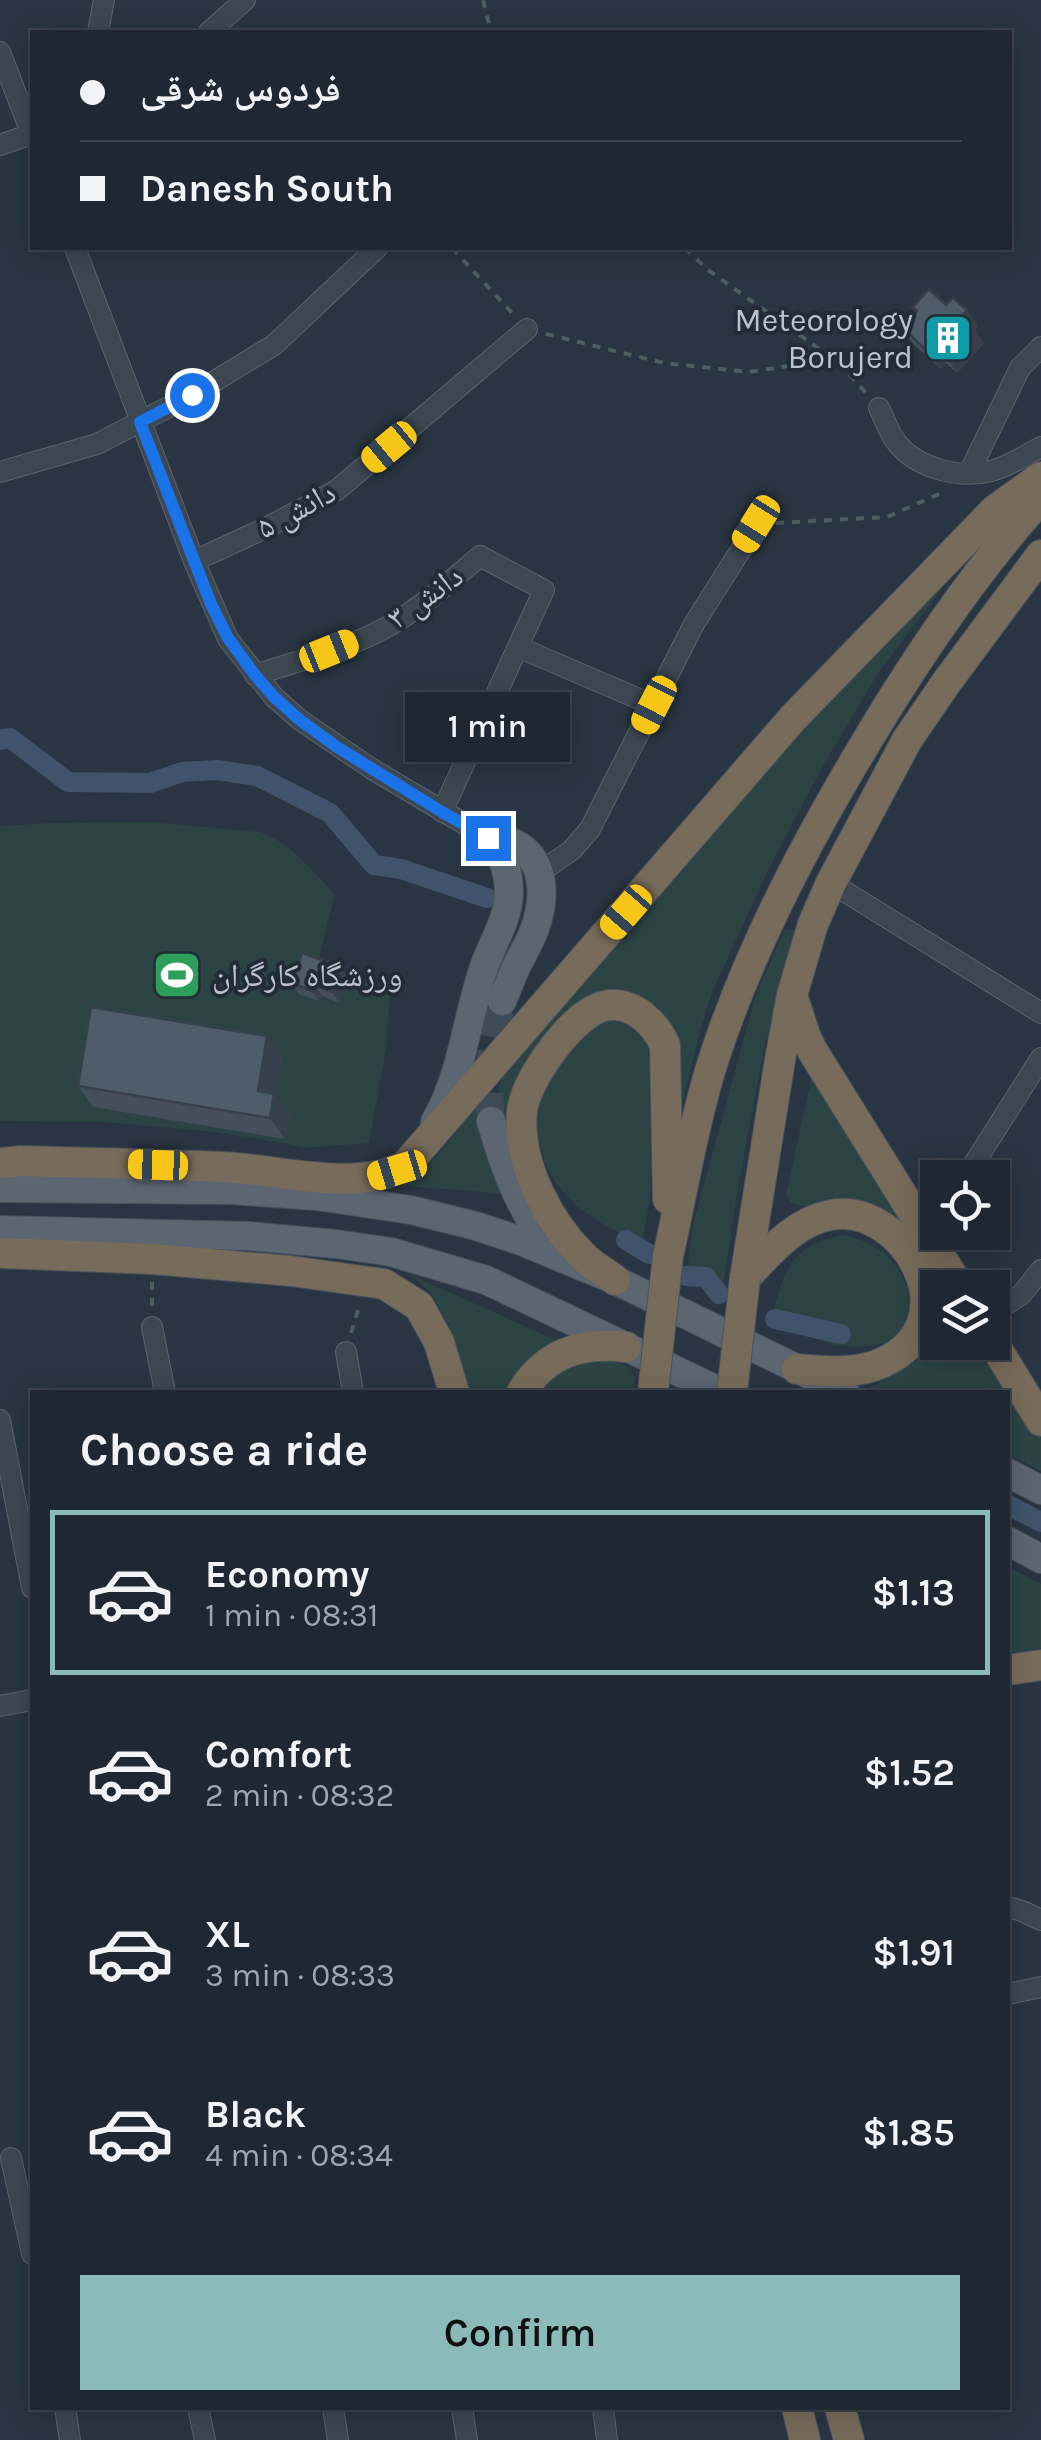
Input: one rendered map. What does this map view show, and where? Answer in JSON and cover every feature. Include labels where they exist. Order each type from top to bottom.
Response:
[{"type":"highway","points":[[0,1164],[21,1161],[226,1167],[353,1179],[397,1170],[412,1160],[792,718],[995,510],[1041,477]]},
{"type":"highway","points":[[668,1256],[714,1059],[773,911],[815,829],[918,659],[982,570],[1041,498]]},
{"type":"highway","points":[[732,1390],[745,1278],[792,995],[813,924],[907,740],[1041,555]]},
{"type":"highway","points":[[792,995],[812,1050],[949,1270]]},
{"type":"highway","points":[[615,1280],[587,1260],[555,1222],[530,1168],[522,1111],[530,1082],[559,1042],[599,1008],[617,1006],[634,1009],[648,1019],[665,1046],[668,1256],[654,1390]]},
{"type":"highway","points":[[745,1278],[786,1237],[809,1222],[843,1213],[874,1222],[888,1231],[918,1268],[926,1294],[926,1311],[921,1331],[905,1348],[873,1366],[850,1370],[797,1368]]},
{"type":"highway","points":[[0,1252],[292,1270],[384,1284],[419,1306],[439,1342],[453,1390]]},
{"type":"highway","points":[[523,1390],[548,1361],[569,1351],[590,1346],[626,1347]]},
{"type":"highway","points":[[1004,1360],[1041,1421]]},
{"type":"highway","points":[[1010,1670],[1041,1665]]},
{"type":"highway","points":[[798,2410],[805,2440]]},
{"type":"highway","points":[[841,2410],[849,2440]]},
{"type":"main road","points":[[412,1160],[449,1097],[484,968],[508,907],[504,859],[488,838]]},
{"type":"main road","points":[[488,838],[516,842],[530,855],[539,873],[541,899],[536,926],[502,1001]]},
{"type":"main road","points":[[491,1121],[516,1196],[552,1254]]},
{"type":"main road","points":[[0,1188],[230,1190],[317,1196],[411,1210],[476,1226],[615,1280],[841,1390]]},
{"type":"main road","points":[[0,1230],[249,1236],[392,1252],[486,1280],[709,1387]]},
{"type":"main road","points":[[1010,1474],[1041,1490]]},
{"type":"main road","points":[[1010,1542],[1041,1559]]},
{"type":"street","points":[[98,30],[104,0]]},
{"type":"street","points":[[212,30],[245,0]]},
{"type":"street","points":[[0,52],[30,129]]},
{"type":"street","points":[[0,145],[30,135]]},
{"type":"street","points":[[78,250],[194,562],[228,638],[274,697],[300,720],[337,747],[488,838]]},
{"type":"street","points":[[0,472],[97,444],[192,395],[274,345],[375,250]]},
{"type":"street","name":"دانش ۵","points":[[194,562],[337,490],[527,329]]},
{"type":"street","points":[[964,480],[1029,350]]},
{"type":"street","points":[[879,408],[897,443],[919,462],[964,480],[993,471],[1041,447]]},
{"type":"street","points":[[539,873],[572,850],[590,829],[694,624],[756,524]]},
{"type":"street","name":"دانش ۳","points":[[255,675],[386,627],[480,556],[544,590],[518,647]]},
{"type":"street","points":[[442,812],[518,647],[654,705]]},
{"type":"street","points":[[831,883],[1041,1013]]},
{"type":"street","points":[[977,1160],[1041,1058]]},
{"type":"street","points":[[1010,1302],[1022,1295],[1041,1270]]},
{"type":"street","points":[[152,1327],[165,1390]]},
{"type":"street","points":[[346,1352],[354,1390]]},
{"type":"street","points":[[0,1420],[30,1578]]},
{"type":"street","points":[[0,1706],[30,1700]]},
{"type":"street","points":[[1010,1908],[1041,1920]]},
{"type":"street","points":[[1010,1994],[1041,1988]]},
{"type":"street","points":[[15,2157],[30,2243]]},
{"type":"street","points":[[65,2410],[70,2440]]},
{"type":"street","points":[[198,2410],[205,2440]]},
{"type":"street","points":[[333,2410],[338,2440]]},
{"type":"street","points":[[462,2410],[467,2440]]},
{"type":"street","points":[[603,2410],[606,2440]]},
{"type":"path","points":[[484,0],[492,30]]},
{"type":"path","points":[[454,250],[527,329],[664,363],[748,372],[833,359]]},
{"type":"path","points":[[687,250],[708,270],[833,359],[879,408]]},
{"type":"path","points":[[756,524],[887,517],[964,480]]},
{"type":"path","points":[[152,1259],[152,1327]]},
{"type":"path","points":[[346,1352],[367,1280]]},
{"type":"green space","points":[[939,584],[943,587],[878,673],[815,780],[769,869],[713,990],[682,1104],[668,1021],[656,1005],[637,997],[560,1019],[527,1058],[511,1100],[506,1151],[498,1095],[509,1059],[751,782]]},
{"type":"green space","name":"ورزشگاه کارگران","points":[[151,822],[260,832],[292,851],[335,894],[318,962],[390,987],[386,1050],[369,1143],[302,1148],[215,1132],[104,1122],[0,1121],[0,826]]},
{"type":"green space","points":[[785,929],[800,931],[765,1044],[723,1287],[707,1269],[687,1270],[694,1221],[755,998]]},
{"type":"green space","points":[[618,1017],[648,1038],[652,1061],[651,1175],[641,1244],[597,1220],[569,1198],[552,1177],[538,1135],[538,1105],[550,1072],[583,1030]]},
{"type":"green space","points":[[812,1075],[920,1247],[903,1224],[880,1207],[858,1201],[805,1206],[793,1204],[786,1195]]},
{"type":"green space","points":[[476,1107],[485,1153],[505,1195],[366,1182],[422,1166],[438,1155]]},
{"type":"green space","points":[[842,1235],[880,1250],[904,1281],[908,1293],[907,1321],[902,1332],[890,1341],[864,1346],[836,1345],[809,1336],[773,1312],[788,1270],[801,1252]]},
{"type":"green space","points":[[411,1275],[560,1342],[514,1390],[469,1390],[450,1327],[431,1293]]},
{"type":"green space","points":[[601,1356],[624,1365],[634,1375],[633,1390],[539,1390],[576,1361]]},
{"type":"green space","points":[[920,1358],[992,1360],[1041,1439],[1041,1471],[1010,1455],[1010,1390],[870,1388]]},
{"type":"green space","points":[[1010,1568],[1041,1584],[1041,1648],[1010,1654]]},
{"type":"building","points":[[929,289],[946,305],[953,298],[967,310],[961,317],[973,327],[946,357],[935,347],[929,353],[902,327]]},
{"type":"building","points":[[302,953],[341,967],[332,992],[314,985],[312,991],[292,983]]},
{"type":"building","points":[[91,1007],[267,1036],[258,1091],[274,1094],[270,1118],[78,1086]]},
{"type":"waterway","points":[[0,740],[10,738],[68,782],[150,783],[182,772],[218,770],[257,776],[330,813],[374,865],[401,869],[487,898]]},
{"type":"waterway","points":[[626,1240],[649,1254]]},
{"type":"waterway","points":[[686,1276],[706,1277],[719,1294]]},
{"type":"waterway","points":[[775,1319],[841,1334]]},
{"type":"waterway","points":[[1010,1506],[1041,1522]]},
{"type":"tunnel","points":[[491,1121],[491,1061],[502,1001]]},
{"type":"place","name":"Meteorology Borujerd","points":[[948,338]]},
{"type":"place","name":"ورزشگاه کارگران","points":[[177,975]]},
{"type":"route","points":[[192,395],[140,422],[228,638],[274,697],[300,720],[372,769],[488,838]]}]
